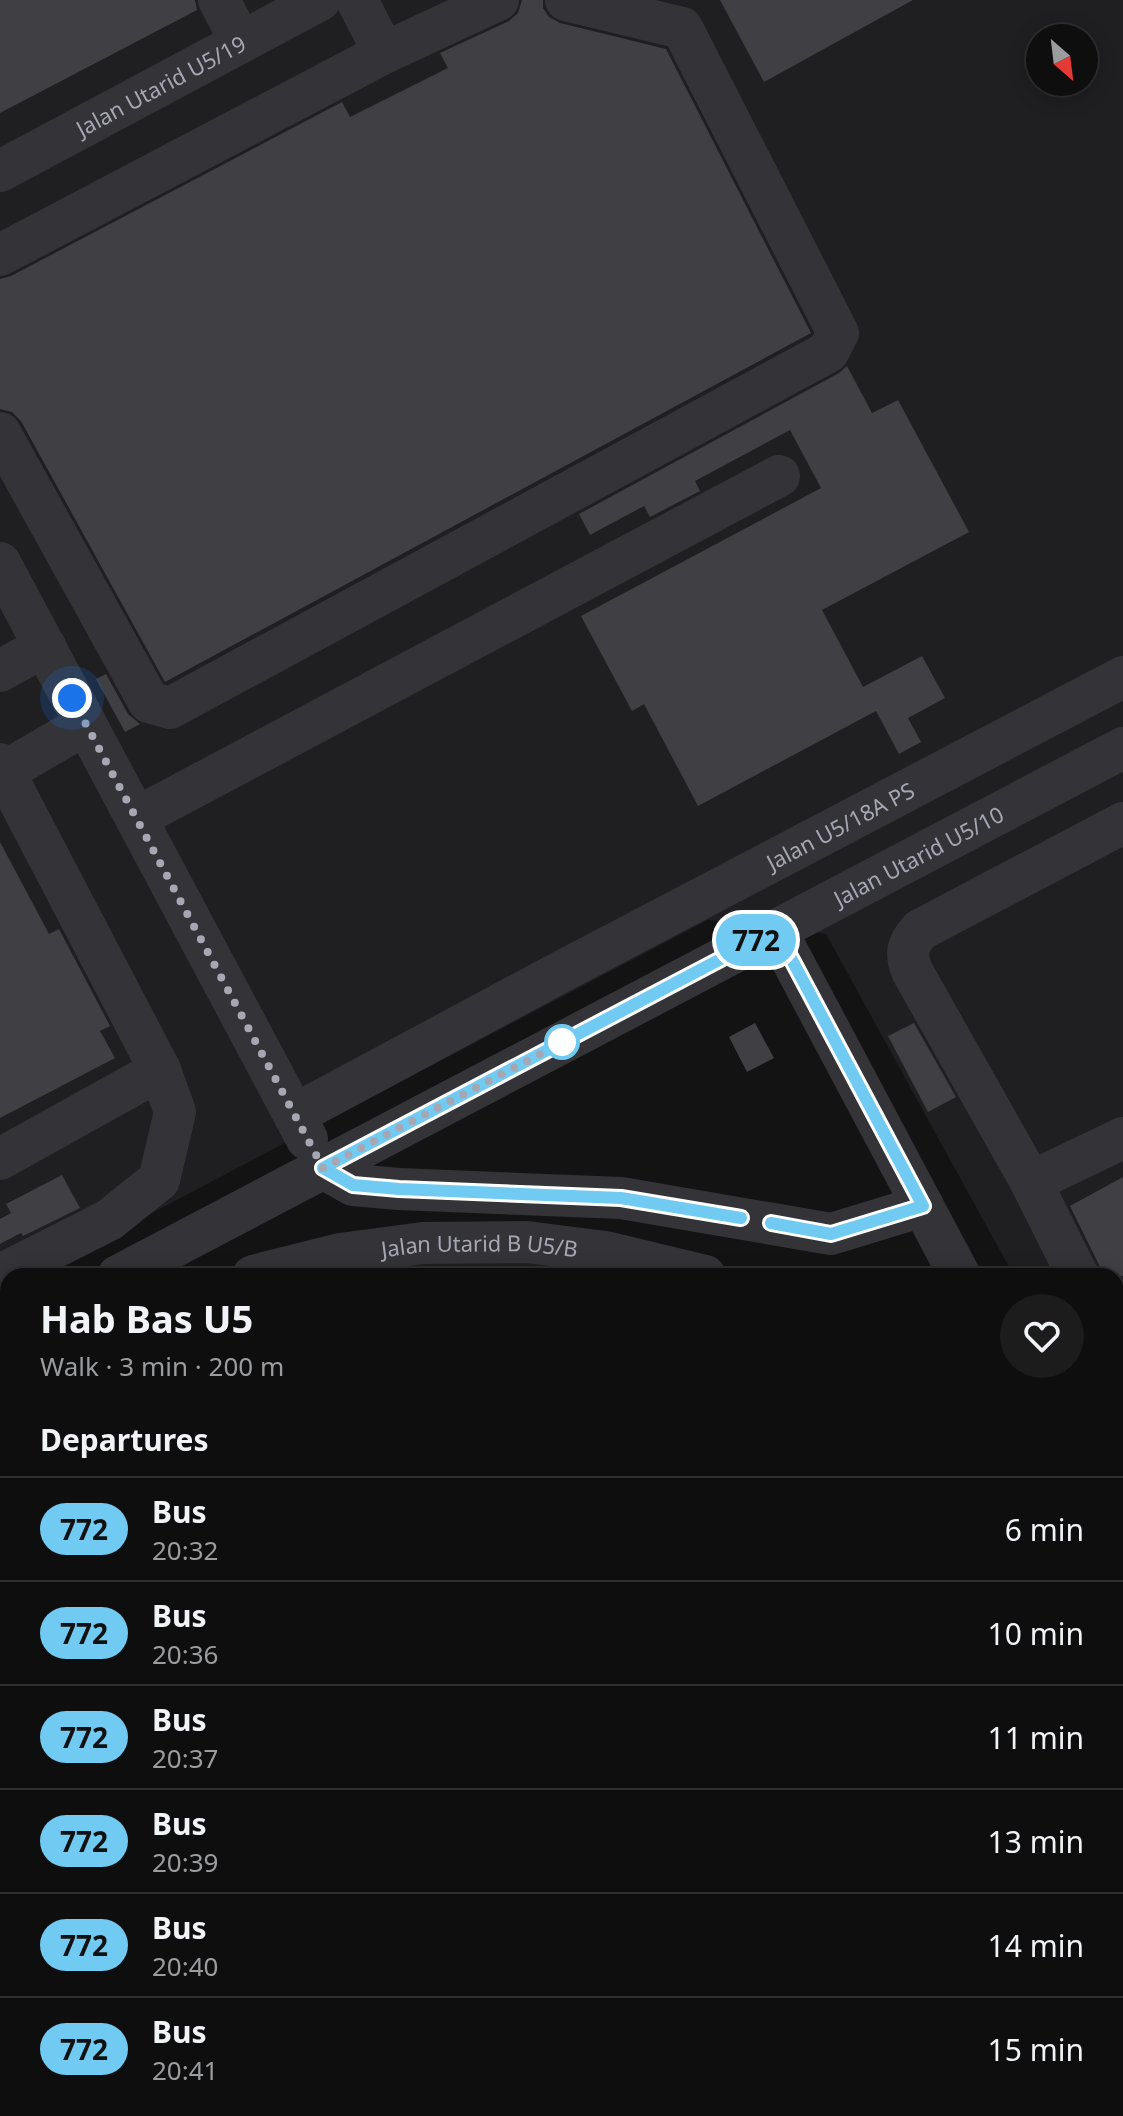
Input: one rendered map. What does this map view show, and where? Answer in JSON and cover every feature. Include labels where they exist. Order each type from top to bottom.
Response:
[{"type":"street","points":[[219,0],[241,42]]},
{"type":"street","name":"Jalan Utarid U5/19","points":[[0,171],[320,0]]},
{"type":"street","points":[[357,0],[384,53]]},
{"type":"street","points":[[0,255],[384,53],[498,0]]},
{"type":"street","points":[[0,433],[149,702],[170,708],[828,352],[838,333],[682,28],[566,0]]},
{"type":"street","points":[[136,818],[779,476]]},
{"type":"street","points":[[0,546],[46,520]]},
{"type":"street","points":[[0,563],[323,1168],[353,1185],[621,1198],[831,1234],[923,1206]]},
{"type":"street","points":[[0,671],[45,646]]},
{"type":"street","name":"Jalan U5/18A PS","points":[[294,1115],[1123,677]]},
{"type":"street","points":[[14,1268],[109,1220],[159,1180],[175,1112],[160,1070],[2,768],[86,724]]},
{"type":"street","name":"Jalan Utarid U5/10","points":[[133,1268],[1123,748]]},
{"type":"street","points":[[1074,1268],[1031,1182],[907,957],[909,943],[920,930],[1123,823]]},
{"type":"street","points":[[725,887],[765,936],[923,1206],[956,1268]]},
{"type":"street","points":[[0,1159],[160,1070]]},
{"type":"street","points":[[1031,1182],[1123,1138]]},
{"type":"street","name":"Jalan Utarid B U5/B","points":[[285,1268],[340,1254],[423,1243],[527,1242],[605,1252],[672,1268]]},
{"type":"shaded area","points":[[0,0],[1123,0],[1123,1268],[1010,1268],[826,934],[708,920],[47,1268],[0,1268]]},
{"type":"shaded area","points":[[425,1253],[582,1268],[342,1268]]},
{"type":"building","points":[[0,0],[195,0],[197,10],[0,113]]},
{"type":"building","points":[[522,0],[543,0],[543,8],[549,17],[560,23],[666,49],[811,333],[165,682],[21,421],[12,412],[0,409],[0,279],[342,102],[350,117],[448,68],[440,53],[509,21],[518,13]]},
{"type":"building","points":[[720,0],[913,0],[764,82]]},
{"type":"building","points":[[847,366],[872,413],[898,400],[969,532],[822,610],[863,687],[922,656],[945,698],[908,718],[921,742],[899,754],[876,711],[698,806],[644,704],[632,711],[581,616],[821,488],[790,430],[695,481],[700,491],[650,517],[644,506],[590,535],[579,514]]},
{"type":"building","points":[[106,674],[128,714],[140,724],[125,732],[96,679]]},
{"type":"building","points":[[0,842],[49,934],[59,929],[110,1026],[100,1031],[115,1058],[0,1118]]},
{"type":"building","points":[[755,1023],[774,1058],[747,1072],[729,1037]]},
{"type":"building","points":[[914,1023],[956,1097],[928,1112],[888,1036]]},
{"type":"building","points":[[62,1175],[80,1208],[0,1244],[0,1219],[11,1213],[6,1204]]},
{"type":"building","points":[[1123,1177],[1123,1268],[1100,1268],[1070,1206]]},
{"type":"bus line","name":"772","points":[[741,1218],[621,1198],[353,1185],[323,1168],[776,930],[923,1206],[831,1234],[771,1223]]},
{"type":"route","points":[[72,698],[323,1168],[565,1041],[562,1042]]}]
